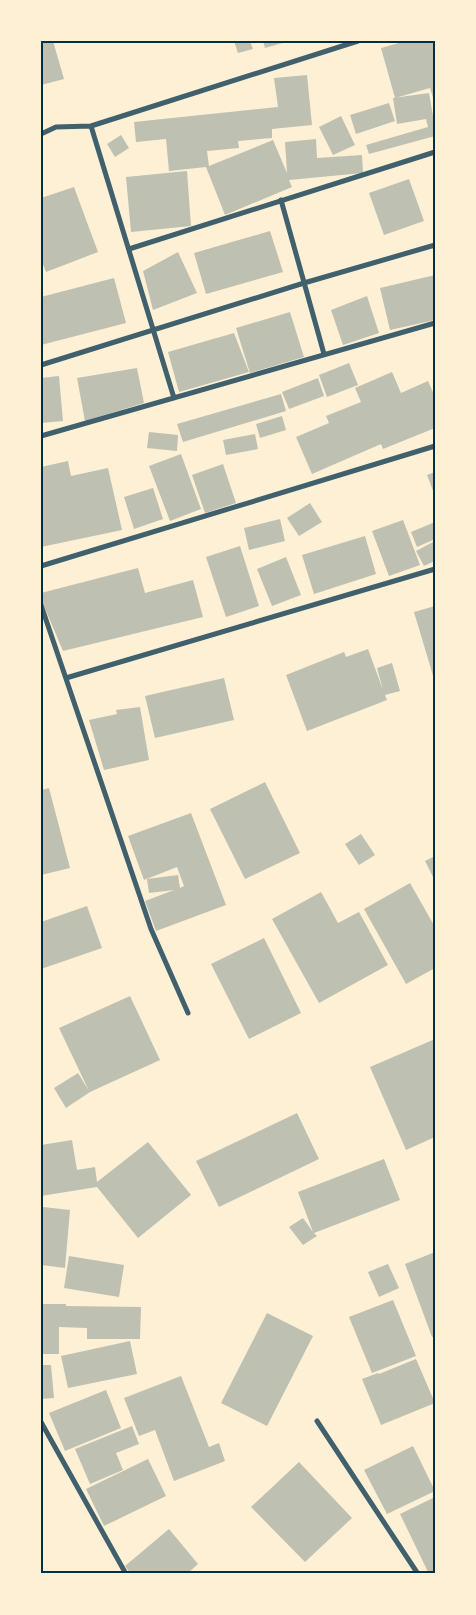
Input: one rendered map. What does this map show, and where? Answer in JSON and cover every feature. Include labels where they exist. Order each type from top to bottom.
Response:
[{"type":"street","points":[[41,134],[56,127],[91,126],[358,41]]},
{"type":"street","points":[[91,126],[174,398]]},
{"type":"street","points":[[129,249],[435,152]]},
{"type":"street","points":[[280,200],[324,354]]},
{"type":"street","points":[[41,365],[435,245]]},
{"type":"street","points":[[41,436],[435,323]]},
{"type":"street","points":[[41,566],[435,446]]},
{"type":"street","points":[[66,678],[435,569]]},
{"type":"street","points":[[41,605],[151,929],[188,1013]]},
{"type":"street","points":[[316,1421],[418,1574]]},
{"type":"street","points":[[41,1422],[126,1574]]},
{"type":"building","points":[[41,41],[53,41],[64,79],[41,85]]},
{"type":"building","points":[[234,41],[250,41],[253,49],[238,53]]},
{"type":"building","points":[[263,41],[285,41],[286,42],[265,48]]},
{"type":"building","points":[[406,41],[435,41],[435,104],[430,88],[395,98],[381,48]]},
{"type":"building","points":[[307,75],[312,125],[272,129],[272,138],[238,141],[239,148],[207,151],[209,166],[273,140],[287,173],[285,142],[316,139],[317,158],[362,155],[363,173],[289,180],[292,187],[225,215],[206,167],[169,171],[166,139],[136,142],[134,122],[278,107],[274,78]]},
{"type":"building","points":[[429,93],[433,116],[435,116],[435,136],[369,154],[366,145],[428,127],[426,119],[397,124],[393,98]]},
{"type":"building","points":[[389,103],[395,121],[356,134],[350,115]]},
{"type":"building","points":[[341,116],[355,145],[333,155],[319,127]]},
{"type":"building","points":[[121,135],[129,148],[115,157],[107,144]]},
{"type":"building","points":[[187,171],[191,226],[131,232],[126,177]]},
{"type":"building","points":[[409,179],[424,221],[384,235],[369,193]]},
{"type":"building","points":[[74,187],[98,252],[46,272],[41,259],[41,198]]},
{"type":"building","points":[[270,231],[283,272],[206,294],[194,253]]},
{"type":"building","points":[[178,252],[197,293],[153,310],[143,271]]},
{"type":"building","points":[[435,275],[435,320],[390,330],[380,288]]},
{"type":"building","points":[[114,278],[126,323],[41,345],[41,297]]},
{"type":"building","points":[[367,296],[379,333],[343,345],[331,310]]},
{"type":"building","points":[[290,312],[304,357],[250,373],[236,328]]},
{"type":"building","points":[[234,333],[249,372],[179,392],[168,352]]},
{"type":"building","points":[[349,363],[358,385],[327,397],[319,375]]},
{"type":"building","points":[[137,368],[144,403],[85,421],[77,378]]},
{"type":"building","points":[[392,372],[401,393],[428,381],[435,397],[435,428],[383,449],[381,444],[312,474],[296,437],[329,423],[326,416],[361,402],[355,388]]},
{"type":"building","points":[[59,376],[63,421],[41,423],[41,378]]},
{"type":"building","points":[[318,378],[324,396],[289,409],[282,392]]},
{"type":"building","points":[[281,394],[286,411],[183,442],[177,424]]},
{"type":"building","points":[[282,416],[286,430],[260,438],[256,424]]},
{"type":"building","points":[[149,432],[178,435],[177,451],[147,448]]},
{"type":"building","points":[[255,434],[258,449],[226,455],[223,440]]},
{"type":"building","points":[[181,454],[201,509],[170,521],[149,466]]},
{"type":"building","points":[[68,461],[71,476],[108,468],[122,530],[41,547],[41,467]]},
{"type":"building","points":[[223,464],[236,503],[205,513],[192,475]]},
{"type":"building","points":[[435,472],[435,496],[427,475]]},
{"type":"building","points":[[153,488],[163,519],[134,529],[124,497]]},
{"type":"building","points":[[310,503],[322,522],[299,536],[287,518]]},
{"type":"building","points":[[280,519],[285,541],[249,550],[244,528]]},
{"type":"building","points":[[403,520],[420,565],[389,576],[372,531]]},
{"type":"building","points":[[435,522],[435,539],[417,547],[411,532]]},
{"type":"building","points":[[365,536],[376,574],[314,594],[302,555]]},
{"type":"building","points":[[435,541],[435,561],[424,566],[416,551]]},
{"type":"building","points":[[240,546],[259,606],[226,617],[206,557]]},
{"type":"building","points":[[286,557],[301,595],[272,606],[257,569]]},
{"type":"building","points":[[138,568],[145,593],[193,580],[203,617],[63,651],[41,599],[41,593]]},
{"type":"building","points":[[435,606],[435,679],[434,679],[414,612]]},
{"type":"building","points":[[368,649],[383,690],[377,668],[392,663],[400,691],[385,695],[387,700],[307,731],[286,675],[344,652],[346,657]]},
{"type":"building","points":[[224,678],[234,720],[155,738],[145,696]]},
{"type":"building","points":[[140,707],[149,760],[104,770],[89,720],[117,714],[116,710]]},
{"type":"building","points":[[265,782],[300,853],[245,879],[210,809]]},
{"type":"building","points":[[49,788],[70,868],[41,875],[41,790]]},
{"type":"building","points":[[191,813],[226,905],[156,931],[145,901],[174,890],[149,893],[147,879],[178,875],[180,888],[184,886],[177,867],[144,880],[128,836]]},
{"type":"building","points":[[361,834],[375,855],[359,865],[345,844]]},
{"type":"building","points":[[435,856],[435,881],[425,861]]},
{"type":"building","points":[[410,883],[435,927],[435,968],[406,984],[364,909]]},
{"type":"building","points":[[321,892],[338,923],[359,912],[388,965],[319,1003],[272,919]]},
{"type":"building","points":[[87,906],[102,948],[41,969],[41,922]]},
{"type":"building","points":[[264,938],[301,1013],[249,1039],[211,964]]},
{"type":"building","points":[[130,996],[160,1060],[90,1092],[66,1108],[54,1088],[78,1073],[89,1091],[59,1028]]},
{"type":"building","points":[[435,1039],[435,1137],[406,1150],[370,1067]]},
{"type":"building","points":[[297,1113],[319,1159],[219,1207],[196,1161]]},
{"type":"building","points":[[72,1140],[77,1170],[95,1167],[97,1182],[148,1142],[191,1195],[138,1238],[97,1187],[41,1196],[41,1145]]},
{"type":"building","points":[[384,1159],[400,1200],[314,1233],[317,1236],[303,1245],[289,1227],[303,1218],[313,1232],[298,1192]]},
{"type":"building","points":[[43,1207],[70,1210],[65,1268],[41,1265]]},
{"type":"building","points":[[435,1252],[435,1336],[432,1337],[405,1264]]},
{"type":"building","points":[[69,1256],[124,1265],[119,1297],[64,1288]]},
{"type":"building","points":[[388,1264],[399,1288],[379,1297],[368,1272]]},
{"type":"building","points":[[393,1300],[416,1356],[372,1373],[349,1317]]},
{"type":"building","points":[[41,1304],[141,1307],[140,1339],[87,1339],[87,1328],[59,1327],[59,1354],[41,1354]]},
{"type":"building","points":[[267,1313],[313,1336],[267,1426],[221,1403]]},
{"type":"building","points":[[130,1341],[137,1374],[68,1388],[61,1356]]},
{"type":"building","points":[[416,1359],[435,1403],[381,1425],[362,1379]]},
{"type":"building","points":[[41,1365],[51,1365],[54,1398],[41,1399]]},
{"type":"building","points":[[181,1376],[209,1447],[219,1443],[225,1461],[174,1481],[155,1430],[139,1436],[124,1398]]},
{"type":"building","points":[[106,1390],[121,1428],[65,1451],[49,1413]]},
{"type":"building","points":[[132,1426],[139,1444],[116,1453],[123,1470],[90,1484],[75,1449]]},
{"type":"building","points":[[413,1446],[435,1491],[387,1514],[364,1470]]},
{"type":"building","points":[[148,1459],[166,1496],[104,1526],[86,1489]]},
{"type":"building","points":[[299,1462],[352,1518],[305,1562],[251,1507]]},
{"type":"building","points":[[435,1497],[435,1572],[429,1574],[400,1514]]},
{"type":"building","points":[[169,1529],[198,1564],[187,1574],[131,1574],[125,1566]]}]
